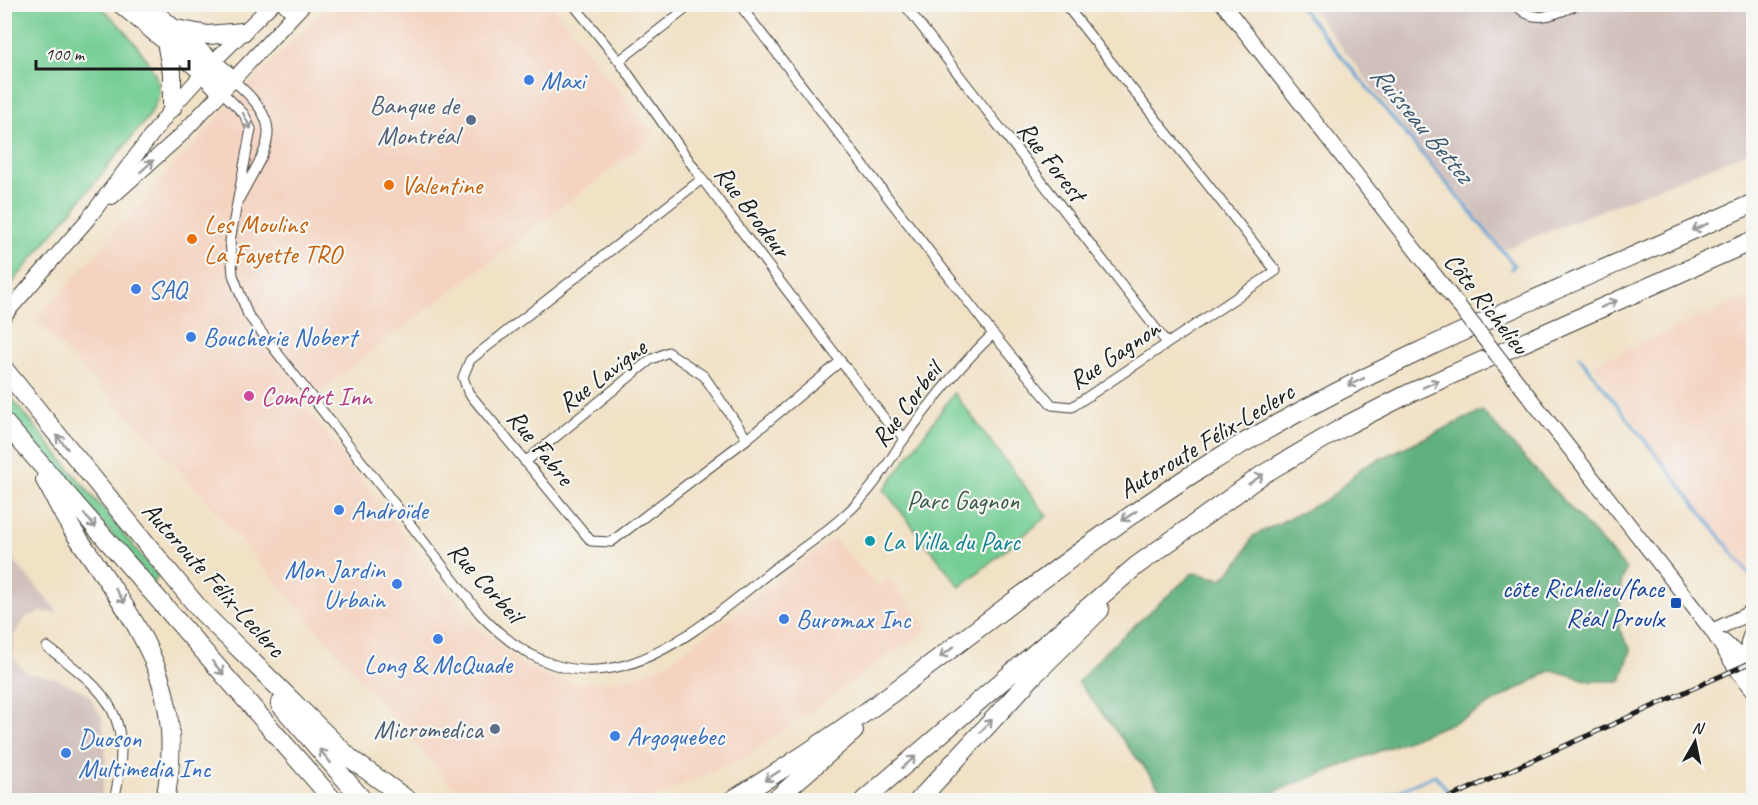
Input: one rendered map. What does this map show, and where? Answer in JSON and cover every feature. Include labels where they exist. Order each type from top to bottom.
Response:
[{"type":"highway","points":[[121,4],[170,35],[227,86]]},
{"type":"highway","points":[[145,4],[170,35],[172,108]]},
{"type":"highway","points":[[170,35],[243,32]]},
{"type":"highway","name":"Autoroute Félix-Leclerc","points":[[732,801],[789,765],[923,671],[1107,531],[1253,438],[1384,369],[1754,203]]},
{"type":"highway","points":[[864,801],[1095,600],[1185,528],[1262,475],[1378,409],[1754,240]]},
{"type":"highway","name":"Autoroute Félix-Leclerc","points":[[4,369],[201,611],[351,759],[408,801]]},
{"type":"highway","points":[[4,422],[333,801]]},
{"type":"highway","points":[[25,445],[74,531],[126,605],[154,662],[164,690],[170,729],[170,763],[165,801]]},
{"type":"highway","points":[[919,801],[1033,676],[1185,528]]},
{"type":"highway","points":[[201,611],[363,801]]},
{"type":"highway","points":[[775,801],[923,671]]},
{"type":"street","points":[[4,316],[88,219],[172,108],[272,4]]},
{"type":"street","points":[[281,4],[293,16]]},
{"type":"street","points":[[88,219],[181,135],[304,4]]},
{"type":"street","name":"Rue Brodeur","points":[[573,4],[619,61],[702,179],[887,422],[905,438]]},
{"type":"street","points":[[619,61],[692,4]]},
{"type":"street","name":"Rue Gagnon","points":[[739,4],[993,334],[1052,405],[1072,407],[1276,271],[1065,4]]},
{"type":"street","name":"Rue Forest","points":[[904,4],[1167,343]]},
{"type":"street","name":"Côte Richelieu","points":[[1223,4],[1712,631],[1736,669],[1754,691]]},
{"type":"street","points":[[1516,4],[1522,12],[1537,17],[1549,17],[1579,4]]},
{"type":"street","name":"Rue Corbeil","points":[[227,86],[246,117],[251,133],[234,209],[230,242],[231,266],[239,296],[255,325],[480,614],[518,646],[561,667],[587,670],[615,668],[652,657],[682,640],[856,503],[872,486],[905,438],[963,364],[993,334]]},
{"type":"street","name":"Rue Corbeil","points":[[227,86],[262,108],[269,129],[261,157],[234,209]]},
{"type":"street","name":"Rue Fabre","points":[[702,179],[470,360],[463,377],[468,392],[591,541],[611,542],[747,439],[841,361]]},
{"type":"street","name":"Rue Lavigne","points":[[525,462],[650,360],[669,352],[704,376],[747,439]]},
{"type":"street","points":[[1712,631],[1754,611]]},
{"type":"street","points":[[1750,670],[1748,642],[1754,626]]},
{"type":"street","name":"Côte Richelieu","points":[[1712,631],[1750,670]]},
{"type":"street","points":[[48,647],[99,688],[114,710],[120,744],[114,801]]},
{"type":"shaded area","points":[[328,5],[551,5],[654,136],[303,404],[471,623],[520,663],[547,676],[579,684],[626,680],[668,663],[834,538],[877,587],[889,579],[928,628],[751,754],[649,800],[497,800],[450,784],[187,478],[36,320],[219,116]]},
{"type":"shaded area","points":[[1309,5],[1753,5],[1753,150],[1499,251]]},
{"type":"shaded area","points":[[1753,295],[1753,586],[1593,364]]},
{"type":"shaded area","points":[[4,549],[59,613],[42,612],[27,616],[14,635],[13,658],[27,673],[58,679],[88,694],[102,717],[106,756],[101,800],[5,800]]},
{"type":"green space","points":[[5,4],[99,5],[146,58],[158,82],[159,93],[150,115],[5,292]]},
{"type":"green space","points":[[4,389],[158,576],[154,583],[5,409]]},
{"type":"green space","name":"Parc Gagnon","points":[[954,393],[1047,516],[960,587],[884,490]]},
{"type":"green space","points":[[1482,411],[1626,569],[1621,584],[1619,629],[1631,650],[1621,681],[1590,681],[1552,670],[1465,718],[1253,800],[1169,800],[1078,682],[1106,651],[1193,573],[1222,579],[1241,559],[1253,536],[1330,498],[1363,467]]},
{"type":"waterway","name":"Ruisseau Bettez","points":[[1298,4],[1514,265],[1511,269]]},
{"type":"waterway","name":"Ruisseau Bettez","points":[[1579,356],[1754,580]]},
{"type":"waterway","points":[[1378,800],[1435,775],[1448,791]]},
{"type":"railway","points":[[1444,800],[1754,661]]},
{"type":"place","name":"Maxi","points":[[529,80]]},
{"type":"place","name":"Banque de Montréal","points":[[471,120]]},
{"type":"place","name":"Valentine","points":[[389,185]]},
{"type":"place","name":"Les Moulins La Fayette TRO","points":[[192,239]]},
{"type":"place","name":"SAQ","points":[[136,289]]},
{"type":"place","name":"Boucherie Nobert","points":[[191,337]]},
{"type":"place","name":"Comfort Inn","points":[[249,396]]},
{"type":"place","name":"Androïde","points":[[339,510]]},
{"type":"place","name":"La Villa du Parc","points":[[870,541]]},
{"type":"place","name":"Mon Jardin Urbain","points":[[397,584]]},
{"type":"place","name":"côte Richelieu/face Réal Proulx","points":[[1676,603]]},
{"type":"place","name":"Buromax Inc","points":[[784,619]]},
{"type":"place","name":"Long & McQuade","points":[[438,639]]},
{"type":"place","name":"Micromedica","points":[[495,729]]},
{"type":"place","name":"Argoquebec","points":[[615,736]]},
{"type":"place","name":"Duoson Multimedia Inc","points":[[66,753]]}]
